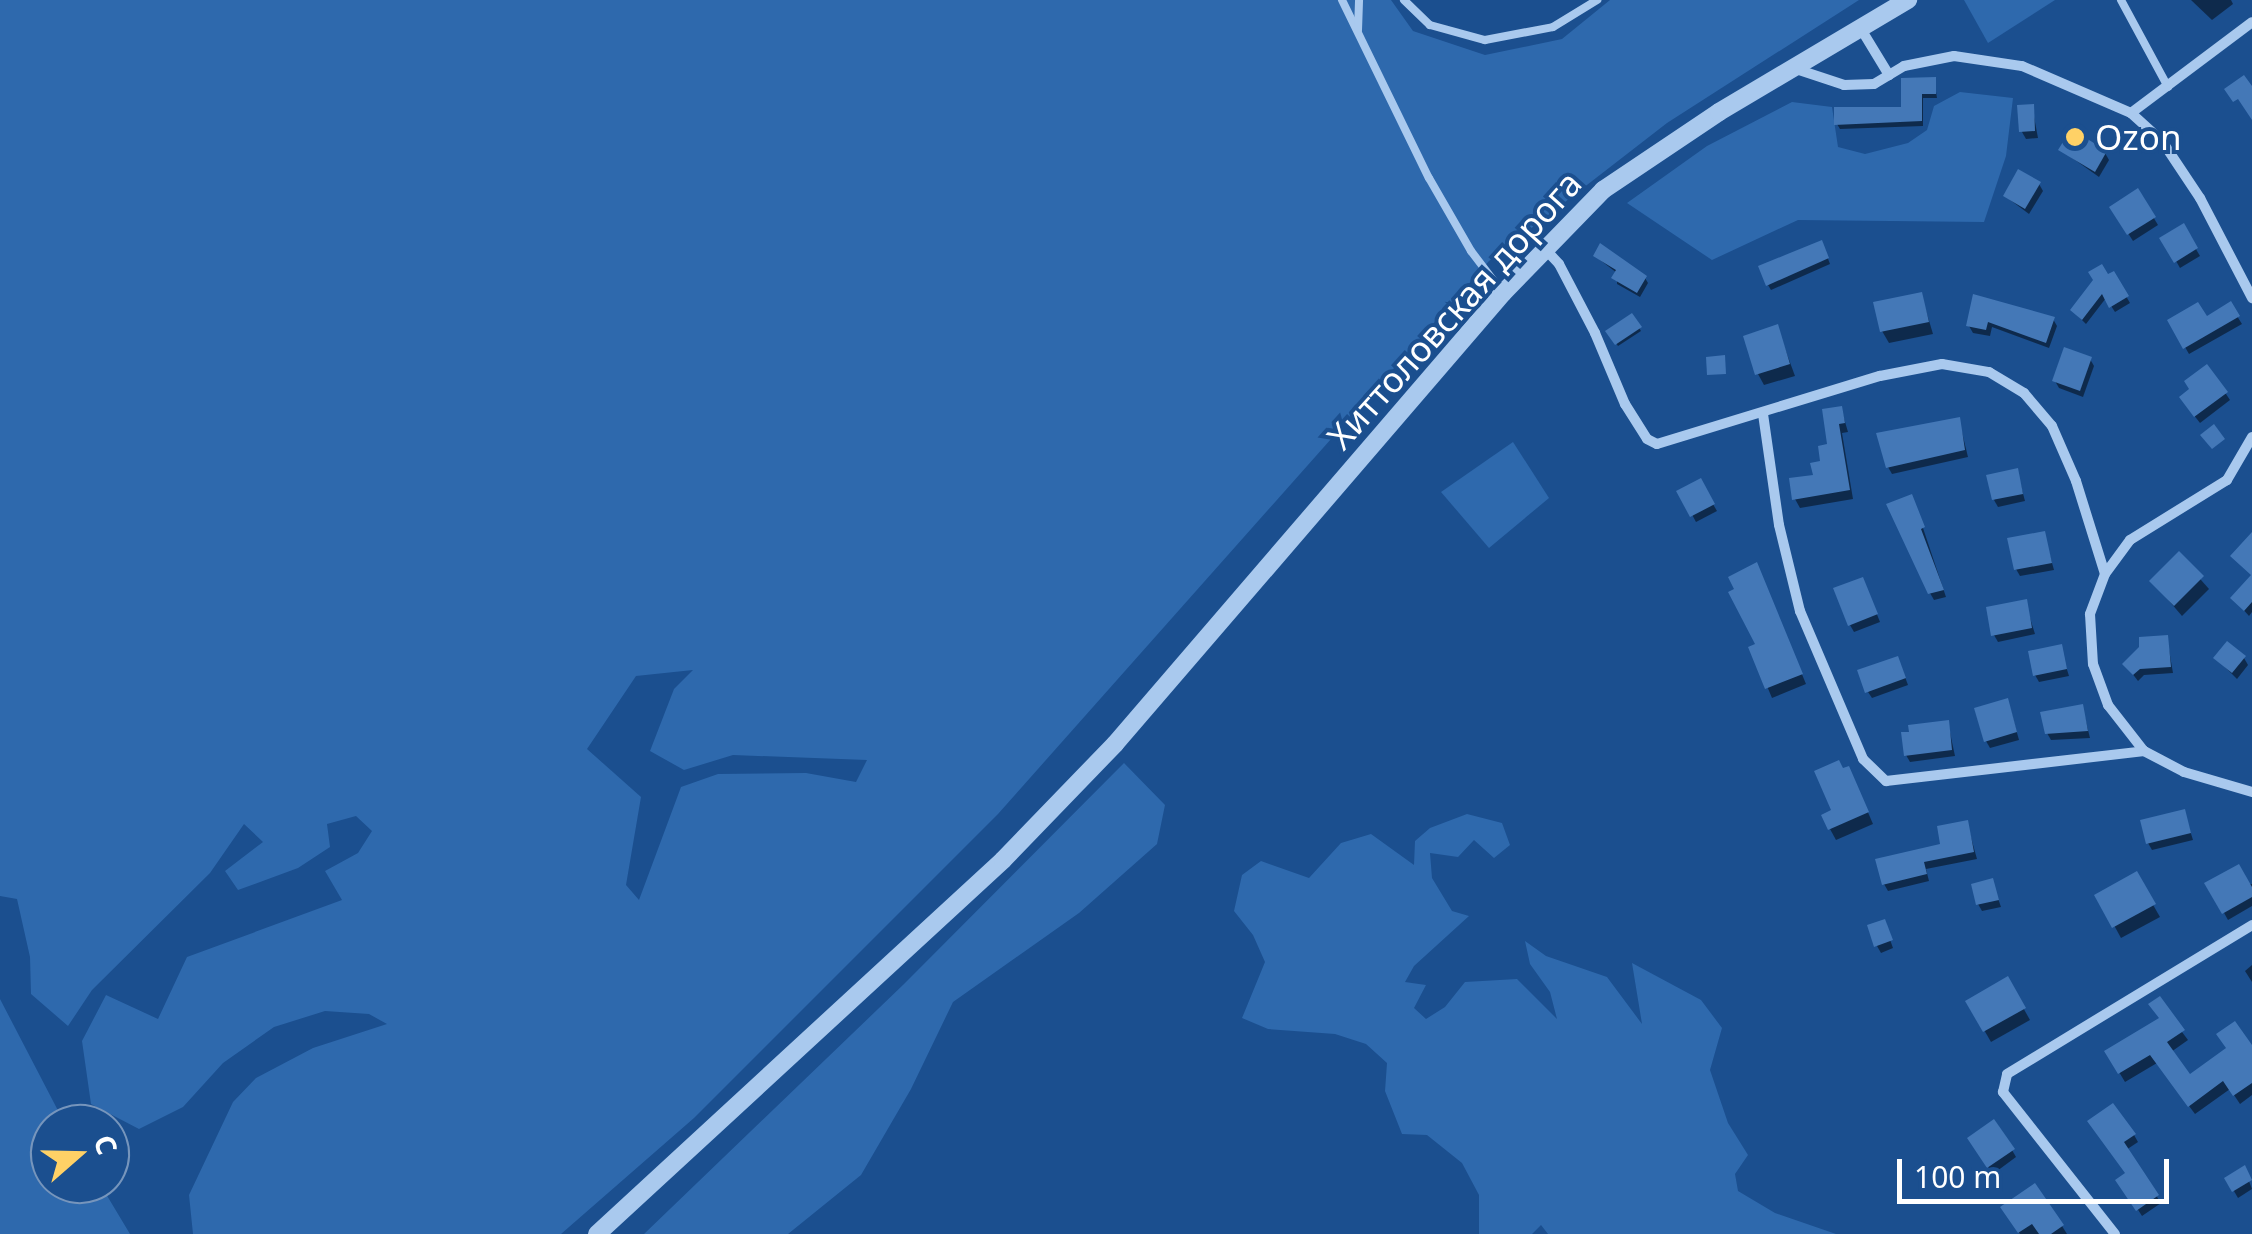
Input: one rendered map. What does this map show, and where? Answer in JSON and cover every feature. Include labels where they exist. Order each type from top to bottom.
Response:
[{"type":"street","name":"Хиттоловская дорога","points":[[597,1234],[1003,860],[1115,744],[1503,294],[1604,190],[1719,112],[1908,0]]},
{"type":"street","points":[[2131,113],[2252,22]]},
{"type":"street","points":[[1861,29],[1890,75]]},
{"type":"street","points":[[1796,69],[1844,84],[1874,84],[1934,57],[2022,66],[2131,113],[2162,141],[2200,198],[2252,298]]},
{"type":"street","points":[[1546,250],[1559,264],[1625,404],[1647,439],[1657,444],[1880,376],[1942,364],[1989,372],[2024,393],[2052,426],[2105,574]]},
{"type":"street","points":[[1763,414],[1779,526],[1800,611],[1863,759],[1886,781],[2144,752]]},
{"type":"street","points":[[2252,438],[2227,480],[2130,540],[2105,574],[2090,614],[2093,664],[2108,705],[2144,752],[2184,772],[2252,792]]},
{"type":"street","points":[[2114,1234],[2003,1092],[2007,1074],[2252,925]]},
{"type":"lane","points":[[1342,0],[1446,207],[1503,294]]},
{"type":"lane","points":[[1358,34],[1359,0]]},
{"type":"lane","points":[[1404,0],[1430,26],[1485,40],[1553,27],[1597,0]]},
{"type":"lane","points":[[2121,0],[2168,87]]},
{"type":"shaded area","points":[[0,0],[1391,0],[1413,31],[1485,55],[1562,39],[1610,0],[1859,0],[1667,123],[1489,261],[998,814],[694,1118],[561,1234],[193,1234],[189,1195],[233,1102],[256,1078],[313,1048],[387,1024],[369,1014],[325,1011],[274,1027],[223,1063],[183,1107],[139,1129],[130,1124],[130,1104],[91,1104],[82,1041],[106,995],[158,1019],[187,957],[342,900],[325,871],[358,853],[372,831],[356,816],[327,824],[330,847],[298,868],[238,890],[225,871],[263,842],[244,824],[210,873],[92,990],[68,1026],[31,994],[30,957],[17,899],[0,896]],"holes":[[[693,670],[674,689],[650,751],[684,770],[733,755],[867,760],[856,782],[806,773],[718,774],[681,787],[639,900],[626,885],[641,797],[587,749],[636,676]]]},
{"type":"shaded area","points":[[1964,0],[2055,0],[1988,43]]},
{"type":"shaded area","points":[[1960,92],[2013,98],[2006,156],[1984,222],[1798,220],[1712,260],[1627,203],[1707,146],[1792,102],[1832,107],[1838,147],[1865,154],[1908,143],[1927,130],[1934,106]]},
{"type":"shaded area","points":[[1513,442],[1549,498],[1489,548],[1441,492]]},
{"type":"shaded area","points":[[1124,763],[1165,805],[1157,844],[1079,913],[953,1002],[911,1089],[861,1175],[788,1234],[644,1234],[904,984]]},
{"type":"shaded area","points":[[1467,814],[1502,823],[1510,845],[1494,858],[1474,840],[1458,857],[1430,853],[1432,878],[1452,911],[1469,916],[1414,966],[1405,982],[1426,985],[1414,1008],[1426,1019],[1445,1007],[1465,982],[1517,979],[1557,1019],[1550,992],[1530,964],[1525,941],[1546,956],[1607,977],[1642,1024],[1632,963],[1701,1000],[1722,1028],[1710,1070],[1728,1123],[1748,1155],[1735,1174],[1738,1191],[1775,1213],[1836,1234],[1548,1234],[1541,1225],[1532,1234],[1479,1234],[1479,1195],[1462,1163],[1427,1135],[1402,1134],[1385,1091],[1387,1063],[1366,1044],[1335,1034],[1268,1029],[1242,1018],[1265,962],[1253,935],[1234,911],[1242,875],[1261,861],[1309,878],[1341,843],[1371,834],[1414,865],[1415,841],[1430,828]]},
{"type":"shaded area","points":[[0,999],[55,1104],[30,1104],[30,1204],[112,1204],[130,1234],[0,1234]]},
{"type":"building","points":[[2244,75],[2252,86],[2252,120],[2238,99],[2233,102],[2224,89]]},
{"type":"building","points":[[1936,77],[1936,94],[1922,94],[1922,121],[1834,125],[1834,107],[1901,107],[1901,78]]},
{"type":"building","points":[[2034,104],[2035,131],[2019,132],[2017,105]]},
{"type":"building","points":[[2071,129],[2107,151],[2095,172],[2058,150]]},
{"type":"building","points":[[2018,169],[2041,182],[2025,209],[2003,196]]},
{"type":"building","points":[[2138,188],[2156,217],[2127,235],[2109,207]]},
{"type":"building","points":[[2184,223],[2198,248],[2174,263],[2159,238]]},
{"type":"building","points":[[1822,240],[1829,258],[1766,286],[1758,266]]},
{"type":"building","points":[[1600,243],[1647,276],[1637,293],[1611,278],[1616,270],[1593,256]]},
{"type":"building","points":[[2102,264],[2108,274],[2114,271],[2129,296],[2109,308],[2102,294],[2082,320],[2070,310],[2093,280],[2088,272]]},
{"type":"building","points":[[1922,292],[1929,322],[1880,332],[1873,302]]},
{"type":"building","points":[[1973,294],[2055,317],[2046,343],[1988,322],[1986,330],[1966,326]]},
{"type":"building","points":[[2231,301],[2240,316],[2183,349],[2167,320],[2198,302],[2207,316]]},
{"type":"building","points":[[1632,313],[1642,327],[1615,345],[1605,331]]},
{"type":"building","points":[[1778,324],[1790,364],[1755,375],[1743,336]]},
{"type":"building","points":[[2064,347],[2092,357],[2080,391],[2052,381]]},
{"type":"building","points":[[1725,355],[1726,374],[1707,375],[1706,357]]},
{"type":"building","points":[[2207,364],[2228,392],[2194,417],[2179,397],[2189,389],[2184,381]]},
{"type":"building","points":[[1842,406],[1845,423],[1839,424],[1850,490],[1792,500],[1789,478],[1813,475],[1810,463],[1820,461],[1818,446],[1827,444],[1822,409]]},
{"type":"building","points":[[1960,417],[1965,450],[1886,468],[1876,433]]},
{"type":"building","points":[[2214,424],[2225,439],[2212,449],[2200,435]]},
{"type":"building","points":[[2018,468],[2023,494],[1992,500],[1986,475]]},
{"type":"building","points":[[1701,478],[1715,504],[1690,517],[1676,491]]},
{"type":"building","points":[[1912,494],[1944,590],[1928,594],[1886,504]]},
{"type":"building","points":[[2045,531],[2052,563],[2014,570],[2007,538]]},
{"type":"building","points":[[2252,532],[2252,602],[2244,611],[2230,598],[2251,575],[2230,556]]},
{"type":"building","points":[[2179,551],[2204,576],[2174,606],[2149,581]]},
{"type":"building","points":[[1757,562],[1803,674],[1765,689],[1748,647],[1755,644],[1728,592],[1734,589],[1728,577]]},
{"type":"building","points":[[1863,577],[1878,614],[1848,626],[1833,588]]},
{"type":"building","points":[[2027,599],[2032,628],[1991,636],[1986,607]]},
{"type":"building","points":[[2168,635],[2171,667],[2140,669],[2133,675],[2122,664],[2139,647],[2139,637]]},
{"type":"building","points":[[2227,641],[2246,656],[2232,673],[2213,658]]},
{"type":"building","points":[[2062,644],[2067,669],[2033,676],[2028,651]]},
{"type":"building","points":[[1898,656],[1906,678],[1865,693],[1857,670]]},
{"type":"building","points":[[2008,698],[2017,732],[1984,742],[1974,708]]},
{"type":"building","points":[[2083,704],[2088,731],[2045,734],[2040,712]]},
{"type":"building","points":[[1949,720],[1952,750],[1904,756],[1901,732],[1909,732],[1908,725]]},
{"type":"building","points":[[1839,760],[1843,768],[1849,766],[1869,812],[1828,830],[1821,815],[1831,810],[1814,771]]},
{"type":"building","points":[[2185,809],[2191,833],[2146,844],[2140,820]]},
{"type":"building","points":[[1968,820],[1974,852],[1924,862],[1927,874],[1882,885],[1875,859],[1940,844],[1937,826]]},
{"type":"building","points":[[2239,864],[2252,887],[2252,897],[2222,914],[2204,883]]},
{"type":"building","points":[[2137,871],[2156,904],[2112,928],[2094,895]]},
{"type":"building","points":[[1993,878],[1999,900],[1976,905],[1971,884]]},
{"type":"building","points":[[1885,919],[1893,940],[1874,947],[1867,925]]},
{"type":"building","points":[[2008,976],[2026,1008],[1983,1032],[1965,1001]]},
{"type":"building","points":[[2160,996],[2185,1030],[2167,1042],[2190,1074],[2226,1048],[2216,1034],[2235,1021],[2252,1045],[2252,1083],[2233,1096],[2223,1081],[2188,1107],[2150,1055],[2118,1074],[2104,1051],[2159,1018],[2148,1004]]},
{"type":"building","points":[[2113,1103],[2136,1134],[2124,1142],[2159,1195],[2136,1211],[2115,1180],[2125,1173],[2087,1121]]},
{"type":"building","points":[[1994,1119],[2015,1149],[1987,1168],[1967,1138]]},
{"type":"building","points":[[2245,1165],[2252,1180],[2232,1192],[2224,1178]]},
{"type":"building","points":[[2035,1183],[2064,1225],[2051,1234],[2039,1234],[2032,1224],[2018,1233],[2000,1207]]},
{"type":"place","name":"Ozon","points":[[2075,137]]}]
